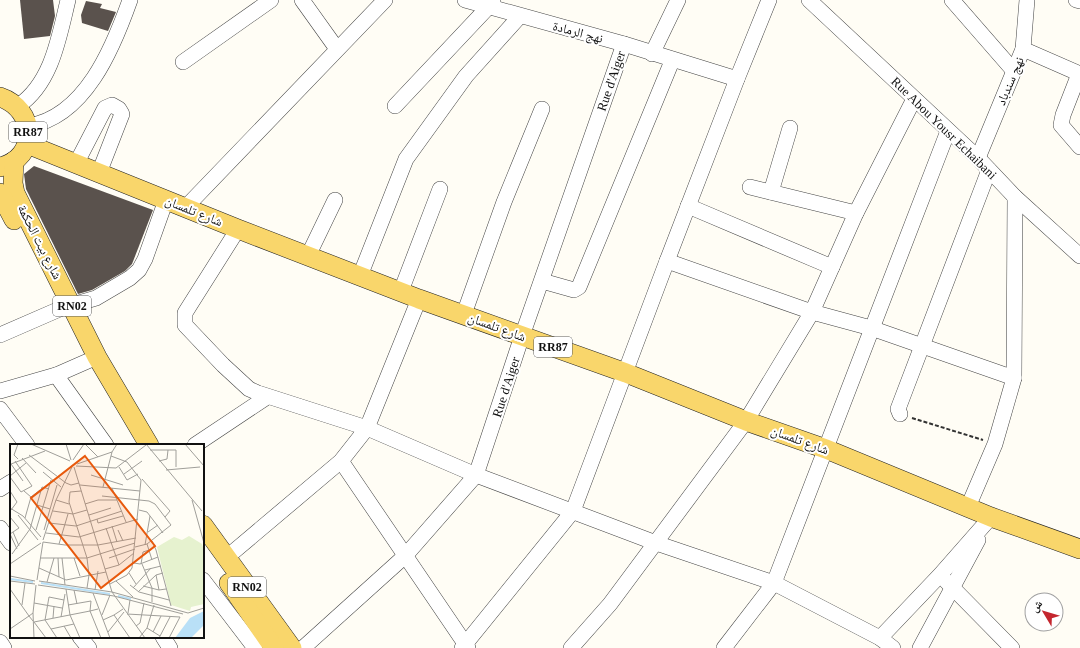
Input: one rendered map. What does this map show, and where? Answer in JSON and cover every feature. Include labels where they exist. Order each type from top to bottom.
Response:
[{"type":"main road","name":"RR87","points":[[0,97],[9,100],[18,106],[25,115],[27,135],[22,154],[7,164]]},
{"type":"main road","name":"شارع تلمسان","points":[[27,135],[76,164],[186,207],[238,230],[419,299],[626,373],[746,421],[826,449],[991,517],[1080,549]]},
{"type":"main road","name":"شارع بيت الحكمة","points":[[7,164],[15,193],[67,307],[135,444]]},
{"type":"main road","name":"شارع بيت الحكمة","points":[[0,193],[67,307]]},
{"type":"main road","name":"شارع بيت الحكمة","points":[[92,359],[148,444]]},
{"type":"main road","name":"RN02","points":[[204,526],[292,648]]},
{"type":"main road","name":"RN02","points":[[204,547],[274,648]]},
{"type":"street","points":[[18,106],[27,100],[45,74],[58,44],[68,0]]},
{"type":"street","points":[[27,135],[62,113],[92,80],[106,58],[119,30],[130,0]]},
{"type":"street","points":[[183,62],[271,0]]},
{"type":"street","points":[[302,0],[337,49]]},
{"type":"street","points":[[186,207],[385,0]]},
{"type":"street","name":"نهج الرمادة","points":[[465,0],[491,3],[520,16],[624,44],[736,79]]},
{"type":"street","points":[[652,54],[678,0]]},
{"type":"street","points":[[341,461],[465,647],[573,511],[736,79],[769,0]]},
{"type":"street","name":"Rue Abou Yousr Echaibani","points":[[809,0],[978,158],[1015,197],[1080,256]]},
{"type":"street","points":[[952,0],[1013,70]]},
{"type":"street","name":"نهج سندباد","points":[[978,158],[1013,70],[1023,49],[1030,0]]},
{"type":"street","points":[[1076,0],[1080,1]]},
{"type":"street","points":[[395,106],[491,3]]},
{"type":"street","points":[[360,276],[406,159],[466,76],[520,16]]},
{"type":"street","name":"Rue d'Aiger","points":[[303,648],[405,556],[476,475],[522,336],[624,44]]},
{"type":"street","points":[[1023,49],[1080,74],[1063,115],[1061,125],[1080,147]]},
{"type":"street","points":[[542,281],[568,290],[574,290],[578,286],[672,60]]},
{"type":"street","points":[[571,648],[610,604],[746,421],[812,312],[856,213],[914,99]]},
{"type":"street","points":[[76,164],[106,108],[112,106],[119,109],[122,114],[99,173]]},
{"type":"street","points":[[464,314],[504,202],[542,110]]},
{"type":"street","points":[[771,192],[790,128]]},
{"type":"street","points":[[724,648],[774,583],[826,449],[870,328],[948,131]]},
{"type":"street","points":[[900,414],[898,409],[989,170]]},
{"type":"street","points":[[750,187],[856,213]]},
{"type":"street","points":[[401,291],[440,189]]},
{"type":"street","points":[[968,507],[995,444],[1014,378],[1015,197]]},
{"type":"street","points":[[0,335],[67,307],[96,298],[139,270],[146,259],[166,200]]},
{"type":"street","points":[[308,256],[335,200]]},
{"type":"street","points":[[688,206],[832,267]]},
{"type":"street","points":[[238,230],[190,304],[185,313],[185,325],[233,375],[249,389],[267,397],[367,428],[476,475],[656,543],[774,583],[880,638],[893,648]]},
{"type":"street","points":[[667,261],[812,312],[870,328],[921,347],[1014,378]]},
{"type":"street","points":[[226,558],[341,461],[367,428],[419,299]]},
{"type":"street","points":[[0,391],[56,375],[92,359]]},
{"type":"street","points":[[56,375],[105,444]]},
{"type":"street","points":[[196,444],[267,397]]},
{"type":"street","points":[[0,409],[26,444]]},
{"type":"street","points":[[0,489],[10,483]]},
{"type":"street","points":[[880,638],[940,575],[991,517]]},
{"type":"street","points":[[920,648],[991,517]]},
{"type":"street","points":[[0,528],[10,542]]},
{"type":"street","points":[[940,575],[1012,648]]},
{"type":"street","points":[[204,581],[255,648]]},
{"type":"street","points":[[164,638],[170,648]]},
{"type":"street","points":[[0,642],[4,648]]},
{"type":"path","points":[[900,414],[995,444]]},
{"type":"building","points":[[20,0],[53,0],[55,16],[50,36],[24,39]]},
{"type":"building","points":[[86,1],[102,4],[100,8],[116,12],[108,31],[82,23],[81,15]]},
{"type":"building","points":[[34,166],[153,210],[132,264],[125,271],[92,290],[78,294],[26,189],[24,174]]}]
